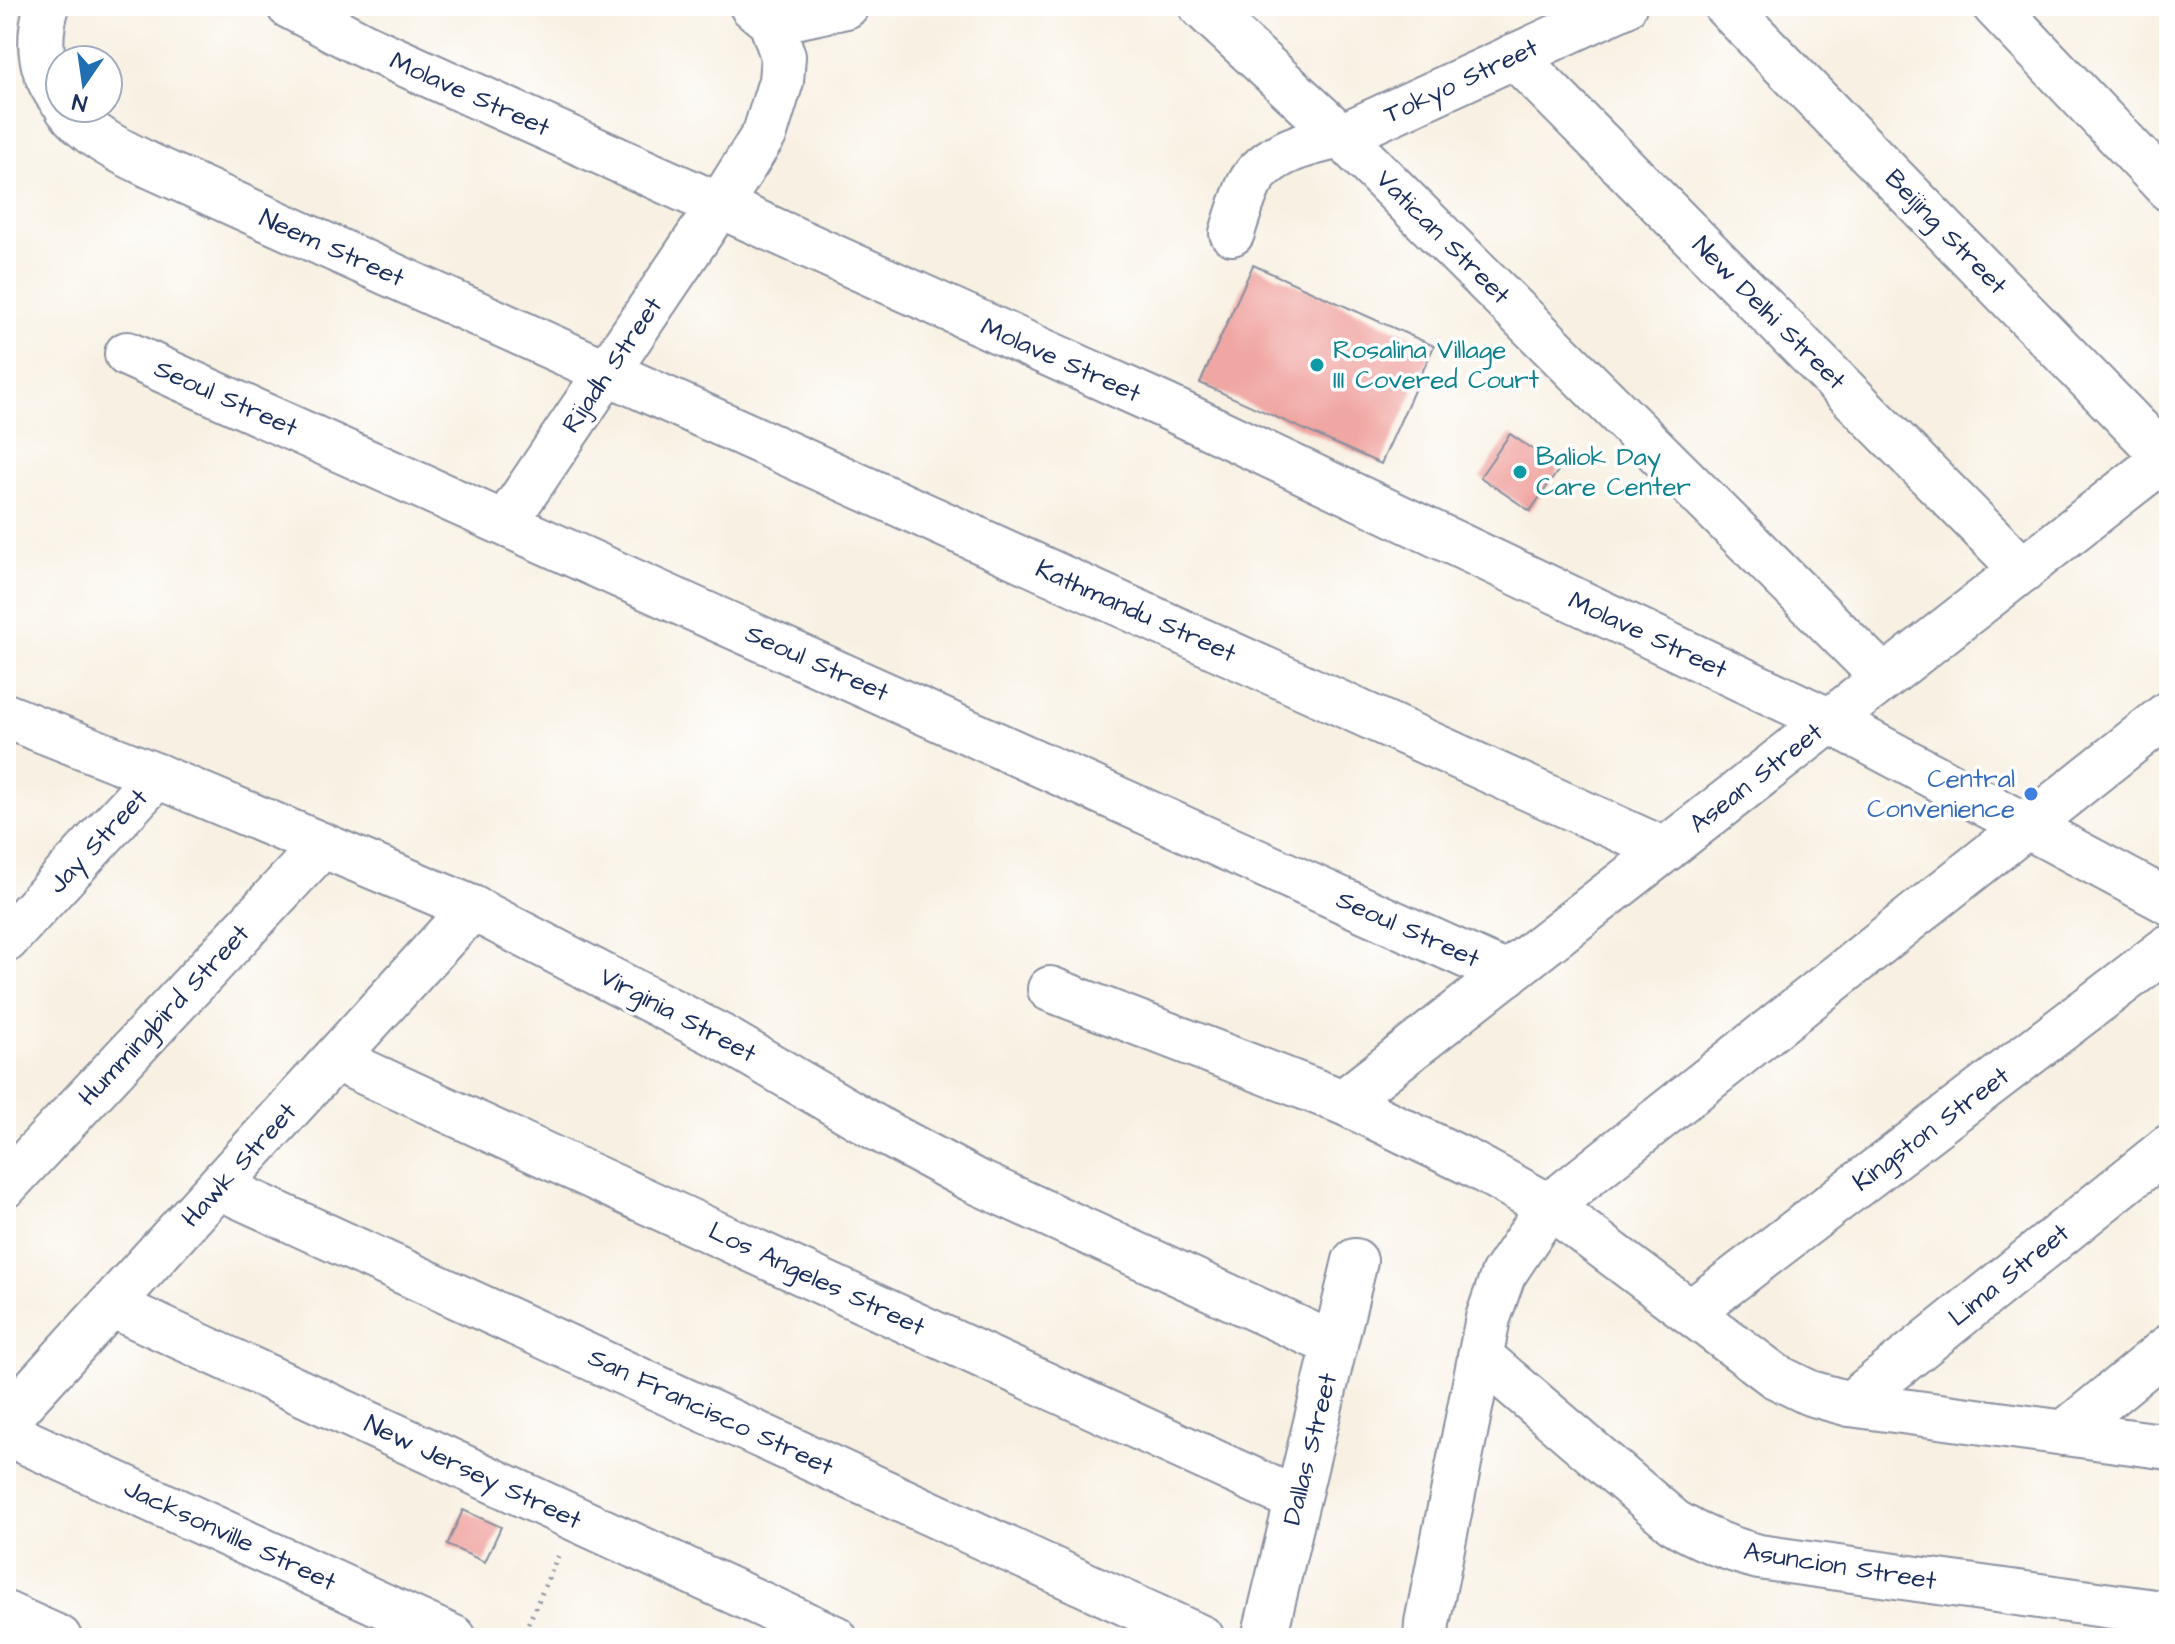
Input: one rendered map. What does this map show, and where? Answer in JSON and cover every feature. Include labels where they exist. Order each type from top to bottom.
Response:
[{"type":"street","points":[[44,44],[41,28],[47,6]]},
{"type":"street","name":"Molave Street","points":[[289,6],[365,46],[1167,407],[1830,721],[2169,902]]},
{"type":"street","points":[[761,14],[846,6]]},
{"type":"street","name":"Vatican Street","points":[[1201,6],[1341,136],[1884,678]]},
{"type":"street","name":"Tokyo Street","points":[[1232,233],[1250,182],[1274,158],[1308,144],[1341,136],[1624,6]]},
{"type":"street","name":"Beijing Street","points":[[1726,6],[2168,456]]},
{"type":"street","points":[[1995,6],[2169,189]]},
{"type":"street","name":"Rijadh Street","points":[[505,523],[765,133],[781,81],[783,56],[761,14]]},
{"type":"street","name":"New Delhi Street","points":[[1514,56],[2023,570]]},
{"type":"street","name":"Neem Street","points":[[83,124],[111,147],[607,373]]},
{"type":"street","name":"Seoul Street","points":[[127,354],[1507,974]]},
{"type":"street","name":"Kathmandu Street","points":[[607,373],[1665,850]]},
{"type":"street","name":"Asean Street","points":[[1343,1102],[2168,456]]},
{"type":"street","points":[[1426,1638],[1488,1318],[1503,1275],[1549,1206],[2169,713]]},
{"type":"street","name":"Virginia Street","points":[[6,716],[472,908],[720,1036],[880,1130],[971,1179],[1335,1345]]},
{"type":"street","name":"Jay Street","points":[[6,940],[157,776]]},
{"type":"street","name":"Hummingbird Street","points":[[6,1185],[322,846]]},
{"type":"street","name":"Hawk Street","points":[[6,1420],[472,908]]},
{"type":"street","name":"Kingston Street","points":[[1692,1311],[2169,947]]},
{"type":"street","points":[[1050,989],[1343,1102],[1470,1163],[1549,1206],[1775,1376],[1810,1393],[1850,1404],[2169,1447]]},
{"type":"street","name":"Los Angeles Street","points":[[336,1059],[1297,1500]]},
{"type":"street","name":"Lima Street","points":[[1850,1404],[2169,1147]]},
{"type":"street","name":"San Francisco Street","points":[[219,1187],[1202,1638]]},
{"type":"street","name":"Dallas Street","points":[[1264,1638],[1355,1261]]},
{"type":"street","name":"New Jersey Street","points":[[111,1305],[835,1638]]},
{"type":"street","points":[[2064,1433],[2169,1347]]},
{"type":"street","name":"Asuncion Street","points":[[1480,1356],[1674,1522],[1724,1548],[1759,1557],[2169,1614]]},
{"type":"street","name":"Jacksonville Street","points":[[6,1433],[454,1638]]},
{"type":"street","points":[[6,1614],[59,1638]]},
{"type":"path","points":[[522,1638],[574,1518]]},
{"type":"building","name":"Rosalina Village III Covered Court","points":[[1253,265],[1434,346],[1381,464],[1200,383]]},
{"type":"building","name":"Baliok Day Care Center","points":[[1510,434],[1560,468],[1530,511],[1480,477]]},
{"type":"building","points":[[463,1510],[501,1527],[485,1562],[447,1545]]},
{"type":"place","name":"Rosalina Village III Covered Court","points":[[1317,365]]},
{"type":"place","name":"Baliok Day Care Center","points":[[1520,472]]},
{"type":"place","name":"Central Convenience","points":[[2031,794]]}]
